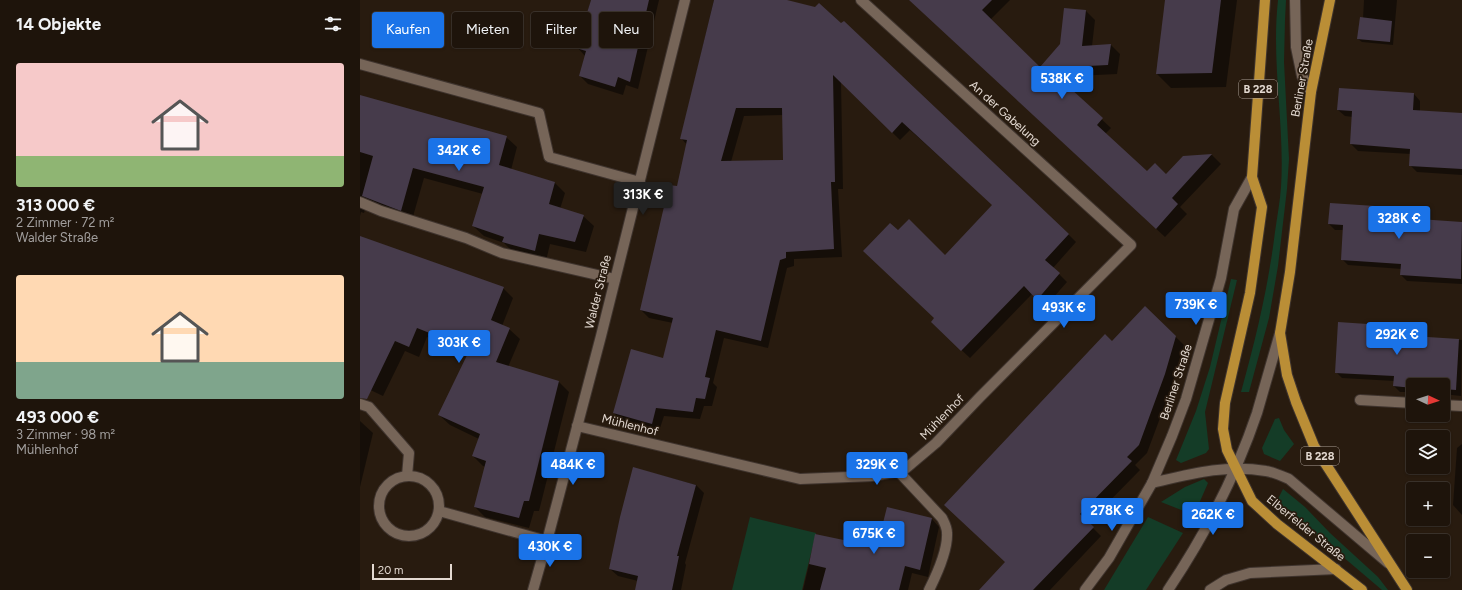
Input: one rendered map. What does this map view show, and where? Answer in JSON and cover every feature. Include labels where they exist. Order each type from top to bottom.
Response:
[{"type":"main road","name":"Berliner Straße","points":[[1252,178],[1265,0]]},
{"type":"main road","name":"Berliner Straße","points":[[1280,333],[1290,272],[1311,92],[1330,0]]},
{"type":"main road","name":"Elberfelder Straße","points":[[1252,178],[1262,207],[1250,293],[1225,403],[1223,429],[1227,450],[1252,501],[1277,524],[1362,590]]},
{"type":"main road","name":"B 228","points":[[1280,333],[1287,374],[1296,402],[1314,446],[1407,590]]},
{"type":"street","name":"Walder Straße","points":[[533,590],[640,182],[685,0]]},
{"type":"street","name":"An der Gabelung","points":[[861,0],[1131,245]]},
{"type":"street","points":[[1296,0],[1296,47],[1302,76],[1311,92]]},
{"type":"street","points":[[360,64],[539,113],[549,157],[640,182]]},
{"type":"street","name":"Berliner Straße","points":[[1085,590],[1109,558],[1152,483],[1172,436],[1186,399],[1221,278],[1234,208],[1252,178]]},
{"type":"street","points":[[360,202],[381,211],[466,238],[502,252],[615,279]]},
{"type":"street","name":"Mühlenhof","points":[[577,426],[800,479],[873,476],[904,470],[936,444],[992,383],[1131,245]]},
{"type":"street","name":"Berliner Straße","points":[[1168,590],[1220,503],[1235,469],[1257,413],[1280,333]]},
{"type":"street","points":[[1360,400],[1406,403]]},
{"type":"street","points":[[360,404],[369,407],[409,453],[407,476]]},
{"type":"street","points":[[1450,405],[1462,406]]},
{"type":"street","points":[[1152,483],[1208,470],[1235,469],[1266,471],[1289,479],[1391,565]]},
{"type":"street","points":[[898,471],[942,518],[947,531],[947,539],[936,576],[929,590]]},
{"type":"street","points":[[407,476],[420,478],[432,486],[439,502],[439,511],[436,520],[430,528],[422,533],[412,536],[402,535],[386,525],[380,506],[381,498],[384,490],[398,478],[407,476]]},
{"type":"street","points":[[439,511],[547,541]]},
{"type":"street","points":[[1210,590],[1226,580],[1250,573],[1336,569]]},
{"type":"green space","points":[[1278,0],[1286,0],[1284,62],[1289,159],[1287,189],[1278,266],[1269,318],[1249,392],[1241,392],[1257,332],[1265,293],[1281,193],[1282,164],[1276,47]]},
{"type":"green space","points":[[1231,279],[1237,280],[1205,412],[1209,449],[1206,453],[1181,463],[1176,460],[1196,411],[1210,367]]},
{"type":"green space","points":[[1279,418],[1284,430],[1294,444],[1280,461],[1264,454],[1262,448],[1275,419]]},
{"type":"green space","points":[[1204,479],[1208,483],[1194,515],[1161,502],[1185,487]]},
{"type":"green space","points":[[1283,489],[1305,507],[1330,533],[1378,577],[1388,590],[1382,590],[1322,539],[1275,505]]},
{"type":"green space","points":[[750,517],[816,533],[802,590],[732,590]]},
{"type":"green space","points":[[1148,517],[1183,533],[1146,590],[1104,590]]},
{"type":"building","points":[[591,0],[649,0],[646,12],[599,12],[599,48],[638,48],[630,82],[618,77],[615,87],[579,76],[586,51],[576,48],[591,48],[591,12],[587,12]]},
{"type":"building","points":[[714,0],[787,0],[815,7],[819,3],[841,23],[844,21],[1069,234],[1045,260],[1060,273],[1037,300],[1024,286],[961,351],[931,322],[934,318],[863,251],[890,223],[898,230],[909,219],[945,255],[992,205],[902,122],[892,133],[833,75],[835,182],[831,182],[834,249],[786,252],[786,258],[780,260],[761,341],[716,330],[705,377],[710,378],[705,399],[696,398],[693,412],[656,408],[652,424],[613,413],[631,349],[663,358],[673,318],[640,310],[669,185],[677,186],[687,140],[680,139]],"holes":[[[736,108],[782,108],[783,160],[721,161]]]},
{"type":"building","points":[[909,0],[992,0],[982,10],[1040,67],[1060,44],[1064,8],[1086,10],[1082,46],[1111,44],[1108,65],[1048,68],[1103,118],[1097,125],[1147,171],[1155,163],[1166,174],[1183,156],[1212,154],[1172,198],[1178,204],[1156,229]]},
{"type":"building","points":[[1165,0],[1221,0],[1212,73],[1156,74]]},
{"type":"building","points":[[1360,17],[1392,21],[1390,42],[1357,39]]},
{"type":"building","points":[[1339,88],[1414,93],[1413,110],[1462,113],[1462,169],[1409,166],[1410,149],[1350,144],[1352,111],[1337,110]]},
{"type":"building","points":[[360,95],[507,136],[499,165],[555,182],[549,204],[584,215],[575,242],[539,234],[535,251],[502,242],[504,237],[472,226],[484,187],[413,168],[401,211],[362,196],[373,156],[360,152]]},
{"type":"building","points":[[1330,203],[1405,208],[1404,218],[1462,222],[1461,279],[1400,275],[1401,264],[1341,260],[1343,225],[1328,224]]},
{"type":"building","points":[[360,236],[504,287],[491,320],[510,328],[496,362],[559,381],[529,501],[524,501],[519,518],[474,507],[486,461],[472,456],[480,434],[438,415],[470,349],[417,328],[409,347],[395,341],[367,399],[360,398]]},
{"type":"building","points":[[1145,306],[1176,336],[1165,374],[1139,445],[1127,457],[1132,461],[1080,514],[1094,527],[1033,590],[979,590],[1005,562],[944,505],[1105,334],[1112,341]]},
{"type":"building","points":[[1338,322],[1397,326],[1396,335],[1459,339],[1456,390],[1450,390],[1450,378],[1406,378],[1406,387],[1393,386],[1394,376],[1335,373]]},
{"type":"building","points":[[633,467],[696,485],[677,556],[679,556],[672,590],[635,590],[638,576],[609,569],[620,517]]},
{"type":"building","points":[[887,507],[932,518],[920,570],[905,566],[899,590],[820,590],[826,568],[809,564],[815,534],[877,547]]}]
